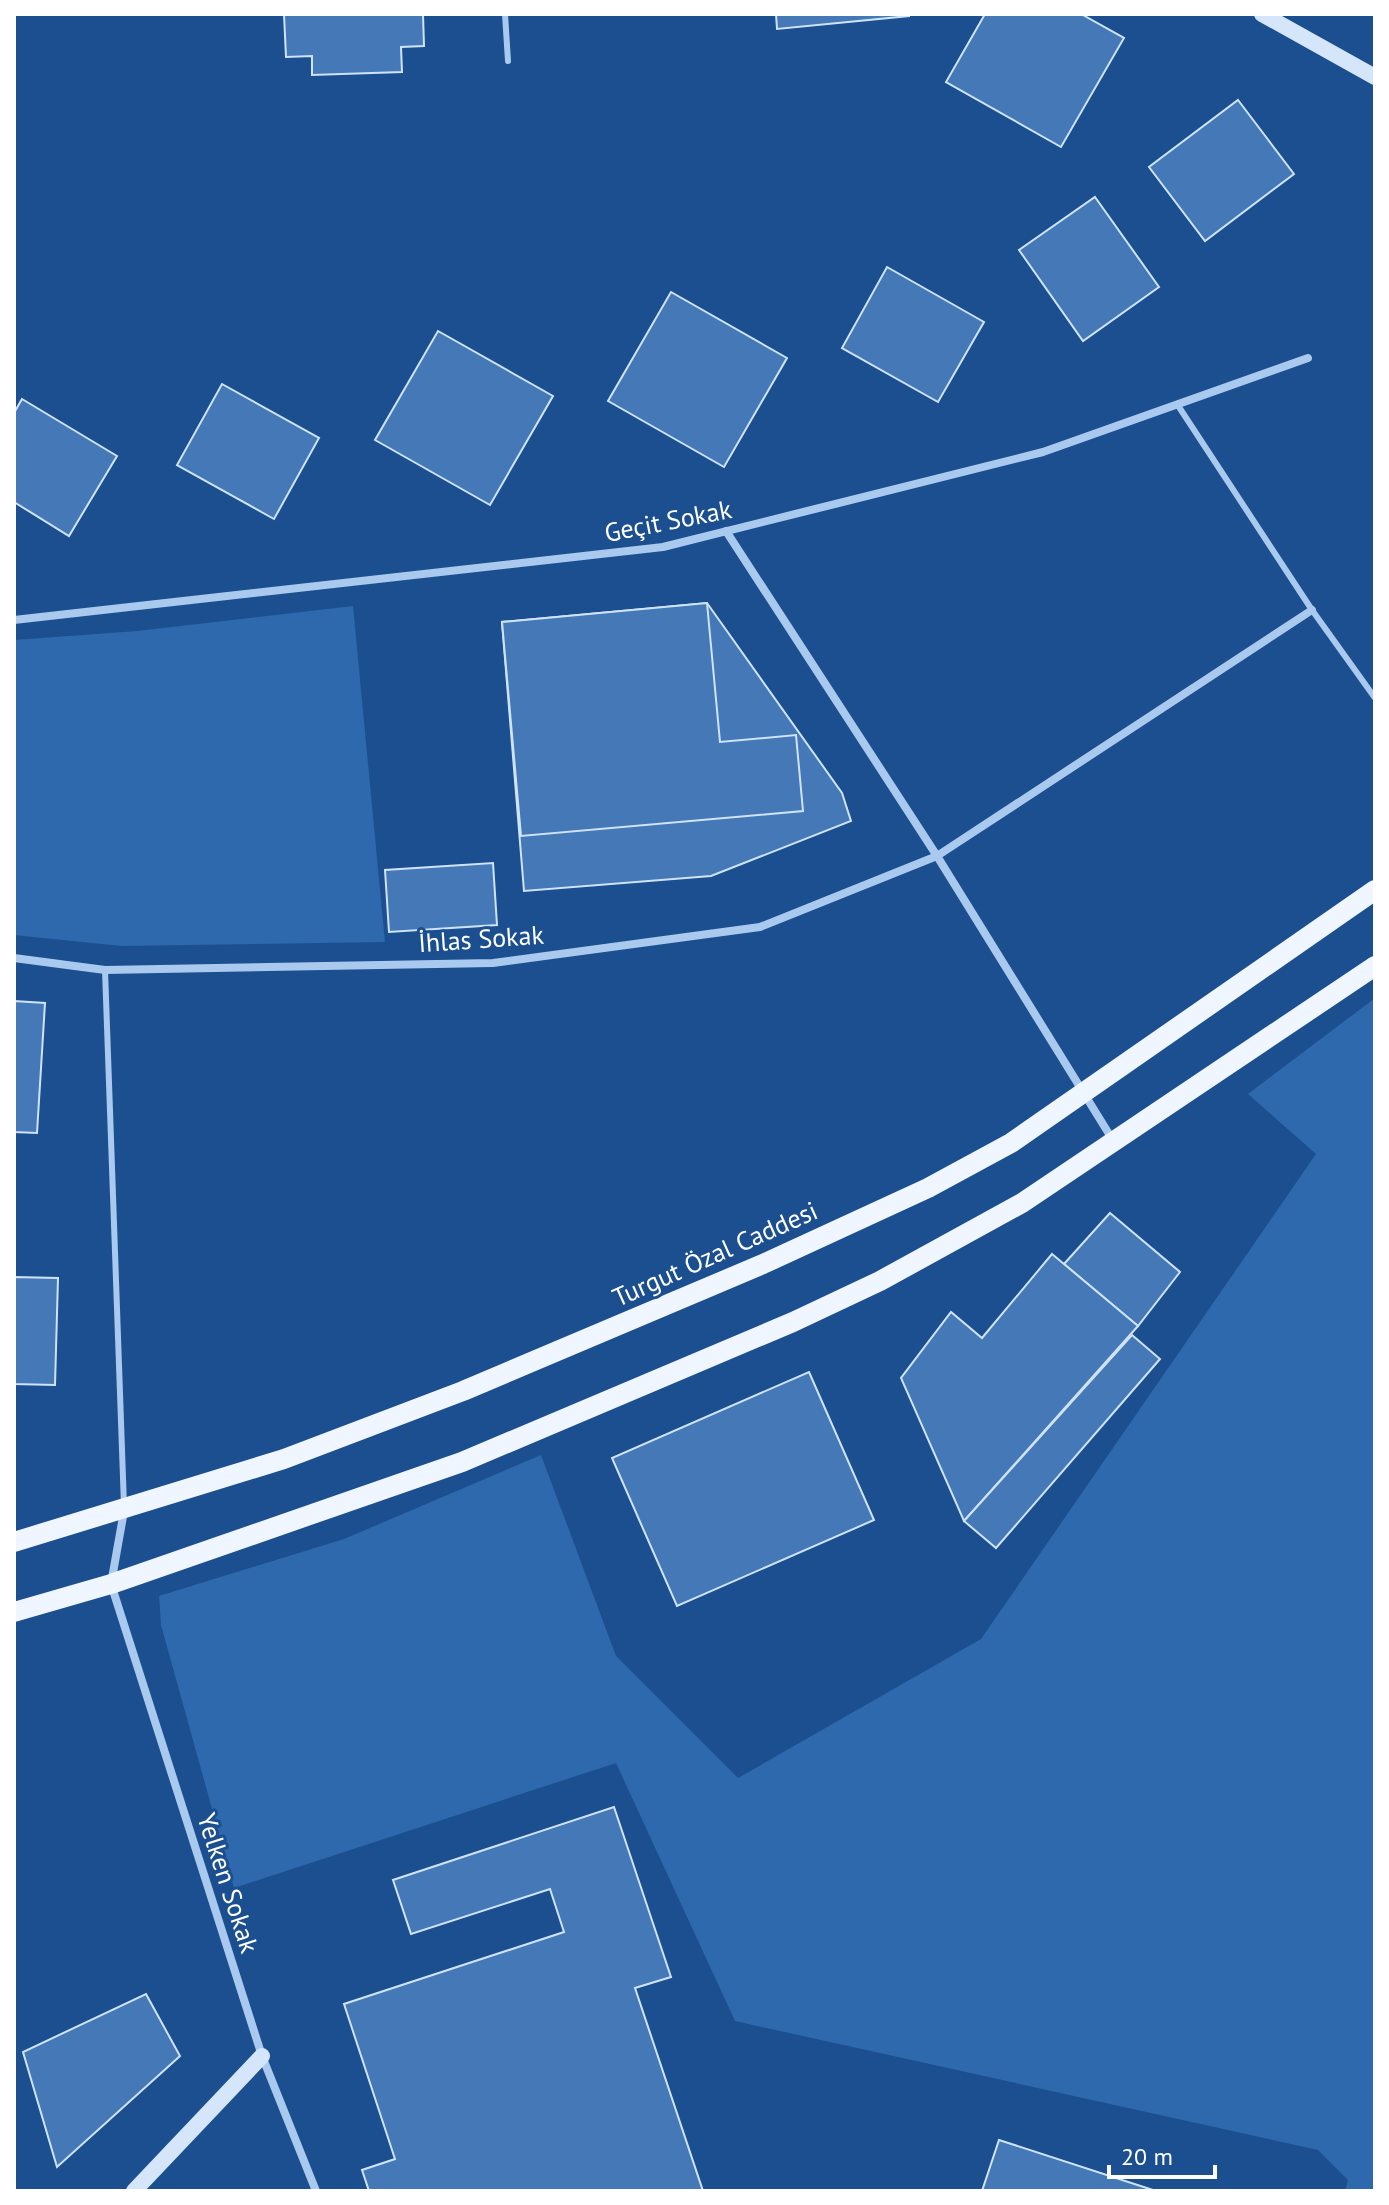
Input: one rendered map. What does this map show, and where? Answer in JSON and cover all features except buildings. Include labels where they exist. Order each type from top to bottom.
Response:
[{"type":"main road","name":"Turgut Özal Caddesi","points":[[14,1542],[284,1459],[463,1391],[763,1264],[928,1188],[1011,1143],[1375,890]]},
{"type":"main road","points":[[14,1612],[111,1584],[462,1462],[793,1322],[949,1244],[1022,1203],[1375,966]]},
{"type":"street","points":[[1262,14],[1375,77]]},
{"type":"street","name":"Geçit Sokak","points":[[14,620],[663,547],[1043,452],[1308,358]]},
{"type":"street","points":[[726,531],[937,856],[1115,1143]]},
{"type":"street","name":"İhlas Sokak","points":[[14,958],[105,970],[493,963],[760,927],[937,856],[1312,610]]},
{"type":"street","points":[[111,1584],[124,1509]]},
{"type":"street","name":"Yelken Sokak","points":[[111,1584],[262,2056],[316,2191]]},
{"type":"street","points":[[134,2191],[262,2056]]},
{"type":"lane","points":[[505,14],[508,61]]},
{"type":"lane","points":[[1177,404],[1312,610],[1375,698]]},
{"type":"lane","points":[[105,970],[124,1509]]},
{"type":"shaded area","points":[[353,606],[385,942],[121,946],[14,935],[14,640],[137,631]]},
{"type":"shaded area","points":[[1375,998],[1375,2191],[1345,2191],[1348,2180],[1318,2150],[735,2021],[616,1763],[234,1888],[161,1625],[159,1596],[344,1539],[541,1455],[616,1656],[738,1778],[981,1639],[1316,1154],[1248,1094]]}]
